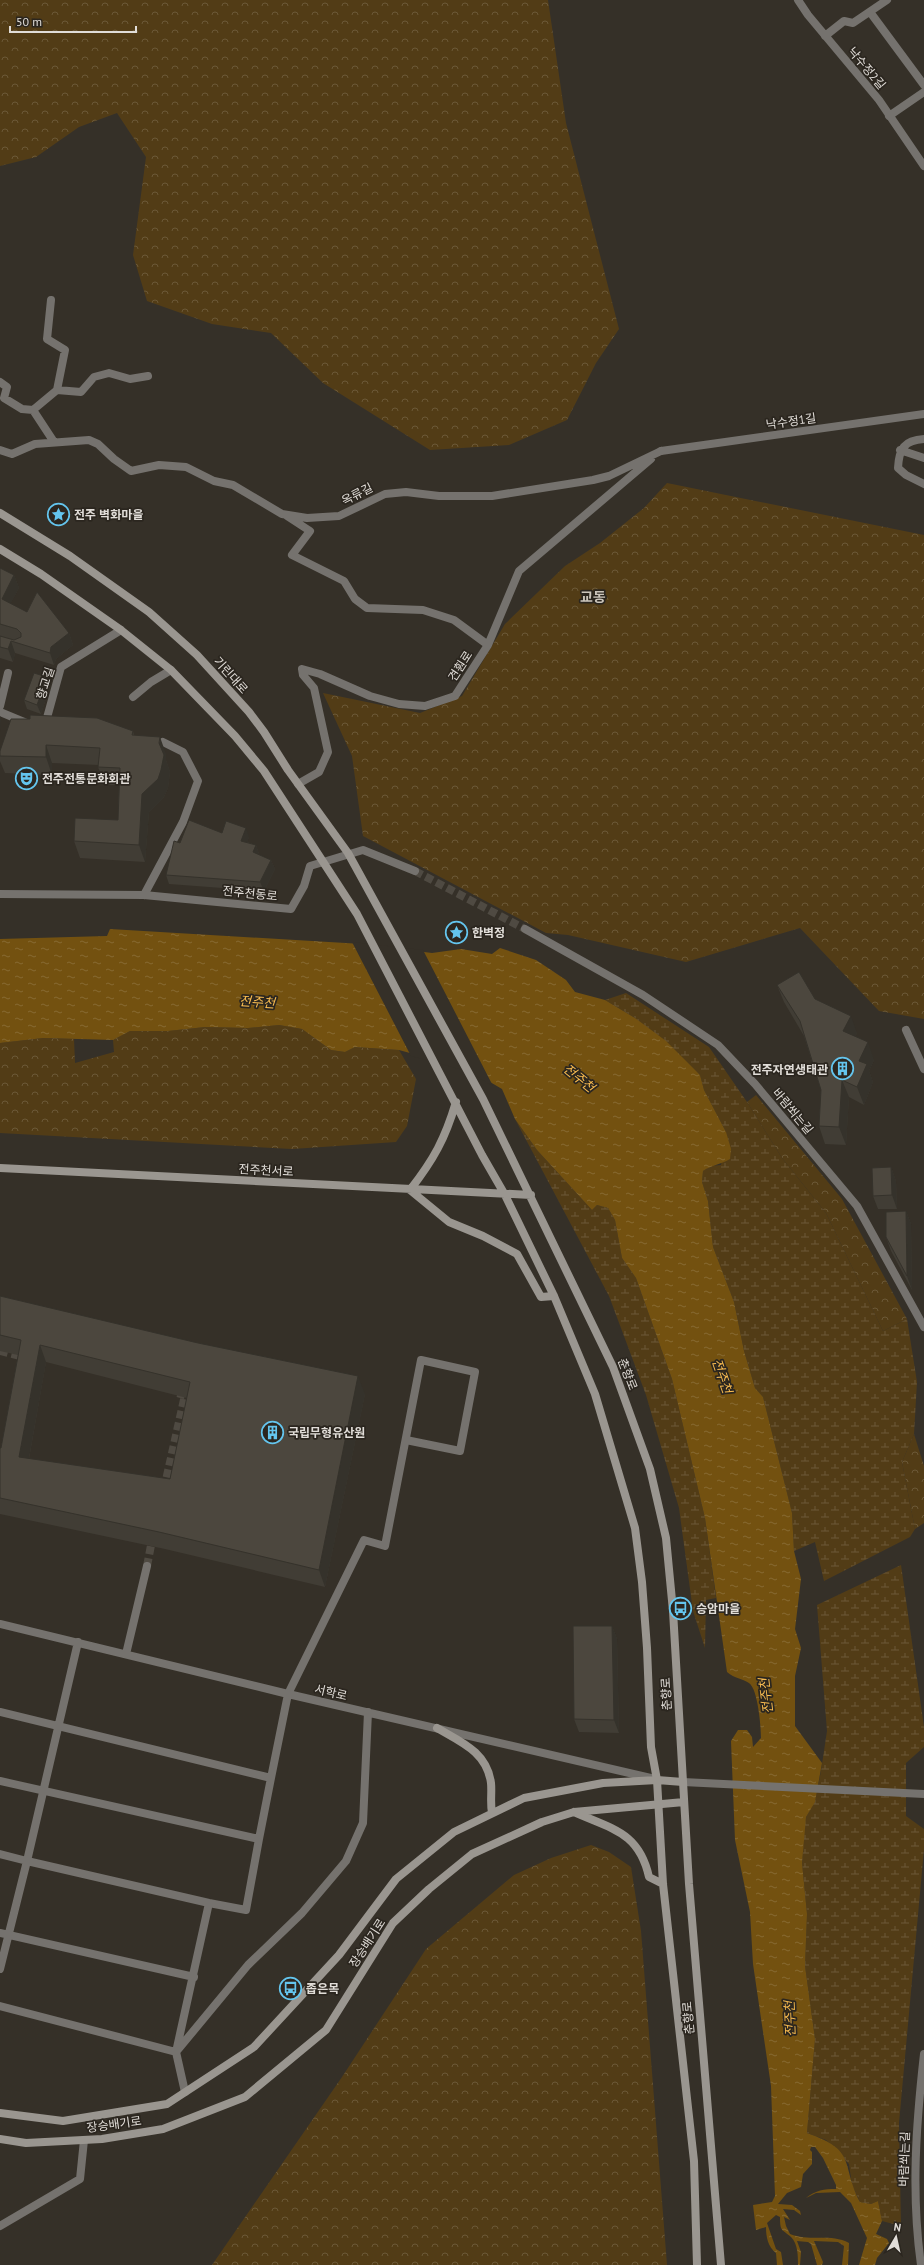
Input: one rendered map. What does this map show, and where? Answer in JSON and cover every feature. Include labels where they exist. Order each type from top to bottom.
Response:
[{"type":"street","name":"낙수정2길","points":[[798,0],[889,116],[924,166]]},
{"type":"street","points":[[825,36],[844,21],[853,23],[887,0]]},
{"type":"street","points":[[870,12],[924,85]]},
{"type":"street","points":[[889,116],[924,92]]},
{"type":"street","points":[[0,382],[7,387],[4,398],[22,409],[33,410],[57,390],[65,350],[47,339],[51,300]]},
{"type":"street","points":[[57,390],[82,392],[94,377],[109,373],[130,379],[148,376]]},
{"type":"street","points":[[33,410],[54,442]]},
{"type":"street","name":"낙수정1길","points":[[661,451],[924,414]]},
{"type":"street","points":[[924,439],[910,441],[900,450],[898,468],[906,475],[924,484]]},
{"type":"street","name":"옥류길","points":[[0,450],[12,454],[35,444],[89,440],[98,444],[114,459],[131,471],[159,465],[186,467],[214,481],[233,485],[282,514],[308,518],[339,516],[385,494],[406,492],[464,497],[518,493],[609,476],[661,451]]},
{"type":"street","points":[[900,450],[924,458]]},
{"type":"street","name":"견훤로","points":[[298,784],[319,772],[328,752],[314,688],[303,675],[302,669],[320,674],[370,696],[398,704],[425,706],[455,696],[488,645],[519,572],[661,451]]},
{"type":"street","name":"기린대로","points":[[0,513],[70,556],[149,612],[186,645],[249,712],[298,784],[348,853],[483,1099],[509,1154]]},
{"type":"street","points":[[282,514],[310,531],[292,556],[344,581],[355,599],[367,608],[423,610],[454,620],[488,645]]},
{"type":"street","points":[[0,549],[41,574],[121,630],[171,670],[235,736],[264,771],[325,862],[348,853],[363,850],[415,871]]},
{"type":"street","name":"향교길","points":[[0,712],[34,726],[45,726],[61,667],[121,630]]},
{"type":"street","points":[[133,697],[151,682],[171,670]]},
{"type":"street","points":[[0,706],[8,673]]},
{"type":"street","points":[[144,895],[183,822],[198,781],[183,752],[163,742]]},
{"type":"street","name":"전주천동로","points":[[0,894],[144,895],[292,910],[304,886],[310,866],[325,862]]},
{"type":"street","name":"춘향로","points":[[325,862],[357,914],[456,1102],[482,1155],[505,1195],[554,1296],[595,1394],[635,1528],[647,1648],[651,1747],[657,1780],[663,1884],[694,2161],[697,2265]]},
{"type":"street","name":"바람쐬는길","points":[[525,929],[643,995],[718,1045],[755,1084],[857,1206],[924,1327]]},
{"type":"street","points":[[906,1030],[924,1069]]},
{"type":"street","points":[[456,1102],[450,1124],[432,1162],[410,1190],[449,1222],[483,1236],[517,1254],[541,1297],[554,1296]]},
{"type":"street","name":"춘향로","points":[[509,1154],[531,1195],[613,1367],[650,1469],[666,1538],[673,1611],[689,1884],[721,2265]]},
{"type":"street","name":"전주천서로","points":[[0,1168],[505,1195],[531,1195]]},
{"type":"street","points":[[0,1854],[209,1903],[246,1910],[288,1694],[364,1540],[385,1546],[421,1360],[475,1372],[460,1451],[406,1440]]},
{"type":"street","points":[[126,1654],[147,1566]]},
{"type":"street","name":"서학로","points":[[0,1624],[288,1694],[657,1780]]},
{"type":"street","points":[[0,1969],[10,1935],[42,1791],[78,1642]]},
{"type":"street","points":[[0,1712],[271,1778]]},
{"type":"street","points":[[176,2052],[248,1965],[302,1913],[346,1861],[363,1823],[368,1712]]},
{"type":"street","points":[[437,1728],[473,1749],[486,1764],[491,1782],[490,1799],[492,1813]]},
{"type":"street","points":[[0,2113],[64,2121],[167,2104],[254,2047],[339,1955],[396,1879],[454,1832],[524,1798],[604,1783],[657,1780],[707,1785],[921,1793]]},
{"type":"street","points":[[0,1781],[259,1839]]},
{"type":"street","name":"장승배기로","points":[[0,2139],[26,2143],[102,2139],[163,2129],[244,2097],[326,2030],[393,1924],[429,1888],[472,1854],[542,1822],[574,1812],[659,1803],[684,1802]]},
{"type":"street","points":[[574,1812],[628,1838],[638,1847],[645,1859],[649,1877],[663,1884]]},
{"type":"street","points":[[185,2092],[176,2052],[194,1977],[209,1903]]},
{"type":"street","points":[[0,1933],[194,1977]]},
{"type":"street","points":[[0,2006],[176,2052]]},
{"type":"street","name":"바람쐬는길","points":[[921,2265],[914,2182],[918,2113],[924,2054]]},
{"type":"street","points":[[0,2226],[80,2179],[84,2140]]},
{"type":"green space","points":[[0,0],[548,0],[566,123],[619,329],[596,363],[567,420],[509,445],[430,450],[323,383],[271,333],[212,324],[147,301],[133,255],[146,157],[117,113],[79,127],[36,157],[0,166]]},
{"type":"green space","points":[[667,483],[924,535],[924,1019],[879,1011],[800,928],[686,962],[568,935],[546,933],[363,836],[352,756],[323,693],[420,713],[462,696],[505,624],[565,566],[600,543],[644,508]]},
{"type":"green space","points":[[626,993],[709,1047],[747,1102],[782,1158],[826,1213],[883,1331],[907,1319],[917,1382],[914,1434],[902,1462],[915,1529],[910,1537],[824,1581],[815,1542],[794,1551],[792,1513],[763,1397],[755,1388],[744,1351],[734,1302],[713,1247],[708,1201],[702,1182],[703,1171],[710,1166],[721,1165],[726,1132],[704,1090],[700,1075],[635,1018],[605,1000]]},
{"type":"green space","points":[[279,1025],[302,1029],[331,1050],[345,1052],[355,1047],[399,1050],[416,1079],[407,1126],[396,1142],[292,1149],[0,1133],[0,1043],[43,1038],[74,1039],[75,1063],[114,1052],[113,1040],[130,1031],[168,1031],[205,1027],[248,1028]]},
{"type":"green space","points":[[756,1095],[842,1199],[907,1319],[883,1331],[826,1213],[782,1158],[747,1102]]},
{"type":"green space","points":[[515,1119],[537,1150],[592,1210],[597,1205],[608,1208],[615,1220],[622,1258],[636,1278],[672,1379],[705,1518],[716,1598],[706,1600],[705,1648],[693,1611],[679,1508],[646,1395],[609,1296]]},
{"type":"green space","points":[[914,1434],[924,1466],[924,1523],[915,1529],[902,1462]]},
{"type":"green space","points":[[901,1565],[924,1727],[924,1747],[906,1763],[906,1816],[924,1829],[924,1849],[899,2123],[901,2226],[882,2221],[878,2201],[871,2204],[860,2202],[852,2185],[849,2164],[826,2140],[807,2133],[815,2039],[805,1966],[807,1914],[802,1863],[806,1817],[815,1801],[827,1731],[817,1605]]},
{"type":"green space","points":[[591,1845],[609,1852],[631,1867],[641,1931],[667,2265],[212,2265],[342,2077],[426,1949],[514,1875],[551,1858]]},
{"type":"water","name":"전주천","points":[[110,929],[362,944],[432,953],[461,949],[492,954],[500,948],[536,960],[566,980],[575,992],[605,1000],[635,1018],[666,1041],[700,1075],[704,1090],[726,1132],[731,1149],[730,1159],[723,1163],[709,1167],[703,1171],[702,1182],[708,1201],[713,1247],[734,1302],[744,1351],[755,1388],[763,1397],[792,1513],[794,1551],[801,1579],[795,1629],[801,1648],[795,1676],[795,1726],[822,1763],[815,1802],[806,1817],[802,1863],[807,1914],[805,1966],[815,2039],[807,2133],[834,2146],[841,2152],[860,2202],[871,2204],[878,2201],[882,2221],[876,2234],[887,2239],[889,2243],[877,2258],[875,2265],[859,2265],[867,2238],[851,2203],[840,2192],[816,2193],[806,2198],[820,2190],[836,2189],[836,2185],[823,2158],[815,2147],[811,2147],[812,2164],[803,2174],[801,2187],[787,2193],[778,2204],[792,2205],[800,2211],[801,2215],[794,2210],[783,2209],[790,2220],[784,2217],[790,2234],[805,2237],[835,2238],[849,2243],[848,2265],[842,2265],[844,2246],[838,2242],[814,2241],[823,2262],[822,2265],[817,2265],[811,2244],[808,2242],[797,2241],[801,2252],[800,2265],[798,2265],[795,2243],[791,2237],[782,2230],[780,2225],[780,2217],[776,2215],[767,2223],[776,2249],[781,2252],[783,2265],[777,2265],[776,2253],[768,2242],[766,2227],[756,2230],[753,2205],[772,2202],[775,2196],[771,2086],[753,1964],[750,1912],[735,1840],[731,1741],[738,1730],[747,1730],[752,1737],[753,1747],[761,1738],[757,1700],[749,1683],[727,1672],[705,1518],[672,1379],[636,1278],[622,1258],[615,1220],[608,1208],[597,1205],[592,1210],[537,1150],[515,1119],[502,1089],[468,1069],[399,1050],[355,1047],[345,1052],[331,1050],[302,1029],[279,1025],[248,1028],[205,1027],[168,1031],[130,1031],[113,1040],[43,1038],[0,1043],[0,939],[107,936]]},
{"type":"pier","points":[[352,942],[423,950],[493,1086],[467,1071],[411,1056]]},
{"type":"building","points":[[0,568],[14,575],[2,599],[27,612],[37,592],[69,633],[51,647],[50,653],[11,641],[8,649],[0,647],[0,636],[14,640],[21,637],[21,633],[17,629],[0,624]]},
{"type":"building","points":[[34,673],[47,677],[37,705],[24,700]]},
{"type":"building","points":[[30,715],[97,718],[133,731],[132,735],[160,737],[159,743],[164,755],[158,779],[142,794],[139,845],[74,841],[75,818],[118,820],[120,768],[98,767],[100,748],[46,745],[46,757],[0,756],[0,751],[11,719],[30,719]]},
{"type":"building","points":[[189,820],[222,833],[226,821],[246,828],[241,841],[256,845],[253,852],[271,860],[260,882],[166,875],[174,841],[180,843]]},
{"type":"building","name":"전주자연생태관","points":[[799,972],[815,999],[851,1016],[843,1031],[868,1042],[859,1061],[867,1064],[857,1087],[842,1080],[839,1127],[819,1126],[821,1090],[800,1021],[777,985]]},
{"type":"building","points":[[891,1167],[892,1195],[873,1196],[872,1168]]},
{"type":"building","points":[[906,1211],[907,1276],[886,1237],[886,1212]]},
{"type":"building","name":"국립무형유산원","points":[[0,1296],[198,1343],[358,1376],[319,1570],[159,1532],[0,1498],[0,1448],[21,1340],[0,1335]],"holes":[[[40,1345],[190,1382],[170,1479],[19,1457]]]},
{"type":"building","points":[[573,1626],[612,1626],[614,1720],[574,1719]]},
{"type":"tunnel","points":[[415,871],[525,929]]},
{"type":"tunnel","points":[[0,1351],[28,1358]]},
{"type":"tunnel","points":[[164,1489],[185,1395],[177,1393]]},
{"type":"tunnel","points":[[147,1566],[153,1535]]},
{"type":"place","name":"전주 벽화마을","points":[[59,514]]},
{"type":"place","name":"전주전통문화회관","points":[[26,778]]},
{"type":"place","name":"한벽정","points":[[456,932]]},
{"type":"place","name":"전주자연생태관","points":[[843,1069]]},
{"type":"place","name":"국립무형유산원","points":[[273,1432]]},
{"type":"place","name":"승암마을","points":[[681,1608]]},
{"type":"place","name":"좁은목","points":[[291,1988]]},
{"type":"district","name":"교동","points":[[593,597]]}]
